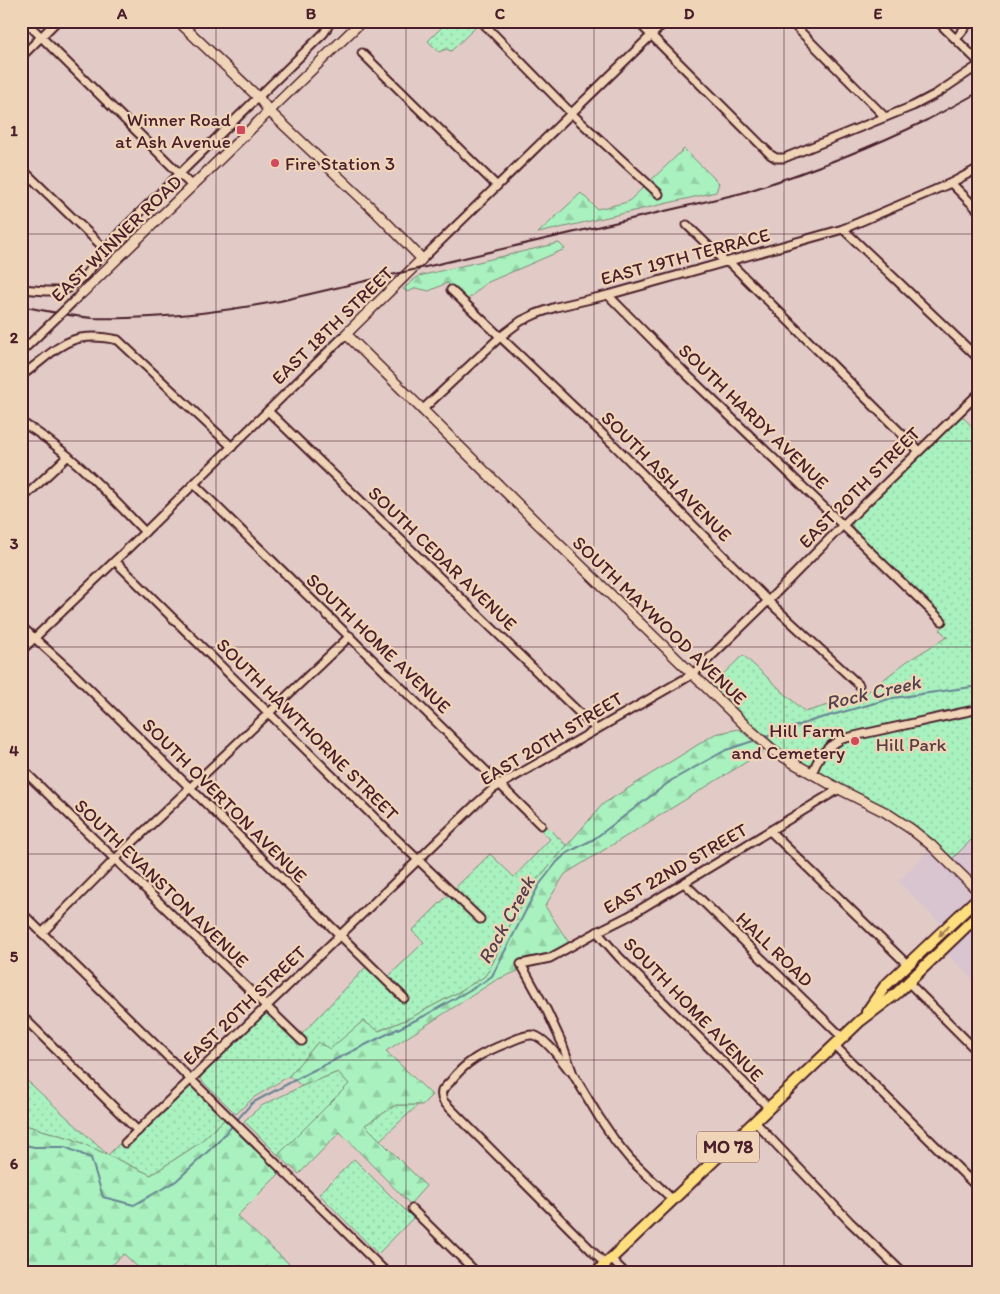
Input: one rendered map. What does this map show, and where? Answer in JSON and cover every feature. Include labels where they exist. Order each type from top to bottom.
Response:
[{"type":"main road","name":"MO 78","points":[[860,1021],[886,986],[979,897]]},
{"type":"main road","name":"MO 78","points":[[596,1273],[860,1021],[897,993],[979,914]]},
{"type":"street","points":[[25,21],[192,186]]},
{"type":"street","points":[[21,57],[57,21]]},
{"type":"street","points":[[178,21],[259,98],[269,111],[378,213],[422,259]]},
{"type":"street","name":"EAST WINNER ROAD","points":[[21,352],[362,21]]},
{"type":"street","points":[[481,21],[572,114],[659,194]]},
{"type":"street","points":[[637,21],[776,158],[784,158],[913,106],[936,94],[979,63],[937,21]]},
{"type":"street","name":"EAST 18TH STREET","points":[[21,651],[145,532],[666,21]]},
{"type":"street","points":[[790,21],[885,117]]},
{"type":"street","points":[[956,39],[970,21]]},
{"type":"street","points":[[21,289],[46,292],[64,291],[86,274],[120,232],[324,33],[330,22]]},
{"type":"street","points":[[362,53],[497,186]]},
{"type":"street","points":[[21,168],[106,250]]},
{"type":"street","name":"EAST 19TH TERRACE","points":[[422,410],[500,337],[521,321],[536,314],[843,229],[951,184],[979,168]]},
{"type":"street","points":[[951,184],[979,211]]},
{"type":"street","points":[[687,225],[724,262],[731,264],[919,451]]},
{"type":"street","points":[[843,229],[979,359]]},
{"type":"street","name":"SOUTH ASH AVENUE","points":[[451,290],[613,444],[768,601],[859,685]]},
{"type":"street","name":"SOUTH HARDY AVENUE","points":[[608,295],[684,372],[942,621]]},
{"type":"street","name":"SOUTH MAYWOOD AVENUE","points":[[346,334],[749,729],[774,751],[790,761],[885,812],[911,829],[931,845],[979,892]]},
{"type":"street","points":[[21,376],[60,346],[74,339],[101,337],[118,340],[232,447]]},
{"type":"street","name":"EAST 20TH STREET","points":[[125,1143],[418,859],[493,789],[693,674],[979,392]]},
{"type":"street","name":"SOUTH CEDAR AVENUE","points":[[268,411],[596,729]]},
{"type":"street","points":[[21,422],[68,456],[145,532]]},
{"type":"street","points":[[21,500],[68,456]]},
{"type":"street","name":"SOUTH HOME AVENUE","points":[[194,484],[541,826]]},
{"type":"street","name":"SOUTH HAWTHORNE STREET","points":[[115,561],[480,919]]},
{"type":"street","name":"SOUTH OVERTON AVENUE","points":[[21,626],[71,671],[404,998]]},
{"type":"street","points":[[42,933],[115,860],[350,636]]},
{"type":"street","points":[[812,773],[820,756],[830,746],[842,739],[979,709]]},
{"type":"street","name":"SOUTH EVANSTON AVENUE","points":[[21,768],[302,1041]]},
{"type":"street","name":"EAST 22ND STREET","points":[[573,1074],[562,1043],[547,1011],[521,964],[550,958],[630,916],[839,789]]},
{"type":"street","points":[[770,831],[908,965]]},
{"type":"street","name":"HALL ROAD","points":[[684,883],[842,1038]]},
{"type":"street","points":[[21,912],[387,1273]]},
{"type":"street","name":"SOUTH HOME AVENUE","points":[[597,932],[619,957],[769,1108]]},
{"type":"street","points":[[908,982],[979,1053]]},
{"type":"street","points":[[21,1015],[138,1131]]},
{"type":"street","points":[[626,1273],[608,1262],[444,1102],[441,1097],[442,1091],[459,1071],[471,1061],[492,1049],[517,1038],[531,1035],[540,1038],[573,1074],[616,1142],[630,1159],[673,1200]]},
{"type":"street","points":[[834,1046],[979,1189]]},
{"type":"street","points":[[755,1122],[850,1222],[903,1273]]},
{"type":"street","points":[[412,1209],[477,1273]]},
{"type":"shaded area","points":[[974,837],[979,841],[979,884],[951,860]]},
{"type":"shaded area","points":[[930,849],[974,893],[973,897],[943,926],[898,881]]},
{"type":"shaded area","points":[[979,920],[979,985],[978,985],[946,952]]},
{"type":"green space","points":[[448,21],[473,21],[477,26],[451,51],[446,49],[439,52],[428,41]]},
{"type":"green space","points":[[684,149],[719,183],[716,192],[538,233],[581,193],[597,209],[628,202]]},
{"type":"green space","points":[[559,243],[565,249],[486,283],[466,301],[447,283],[429,291],[416,288],[408,292],[403,289],[419,276]]},
{"type":"green space","name":"Hill Park","points":[[961,415],[979,434],[979,841],[974,837],[951,860],[823,776],[792,758],[755,727],[712,685],[743,655],[805,712],[865,694],[906,662],[947,637],[940,630],[946,622],[853,528],[852,524]]},
{"type":"green space","points":[[739,729],[764,751],[565,874],[545,906],[569,943],[548,953],[518,960],[518,971],[496,980],[386,1051],[432,1095],[422,1105],[396,1105],[365,1125],[426,1186],[410,1204],[340,1132],[299,1174],[278,1155],[349,1084],[338,1072],[302,1086],[289,1076],[318,1042],[330,1049],[363,1021],[379,1031],[410,1018],[484,977],[490,969],[512,921],[536,881],[603,804],[715,734]]},
{"type":"green space","points":[[547,826],[567,846],[536,881],[512,921],[490,969],[484,977],[410,1018],[378,1031],[363,1021],[330,1050],[318,1042],[289,1076],[253,1098],[236,1114],[202,1081],[200,1077],[204,1072],[263,1014],[268,1014],[303,1046],[307,1041],[300,1036],[366,967],[405,1004],[411,998],[388,977],[424,942],[412,931],[449,894],[480,924],[485,918],[455,888],[490,854],[514,877],[550,839],[542,831]]},
{"type":"green space","points":[[338,1072],[349,1084],[278,1155],[244,1121],[261,1106],[302,1086]]},
{"type":"green space","points":[[21,1075],[108,1155],[119,1144],[124,1148],[187,1087],[193,1087],[225,1119],[198,1144],[151,1175],[73,1139],[21,1124]]},
{"type":"green space","points":[[396,1105],[418,1105],[380,1140],[365,1125]]},
{"type":"green space","points":[[225,1119],[280,1173],[237,1216],[299,1273],[144,1273],[124,1254],[103,1273],[21,1273],[21,1124],[73,1139],[151,1175],[198,1144]]},
{"type":"green space","points":[[354,1159],[413,1218],[378,1254],[319,1194]]},
{"type":"waterway","name":"Rock Creek","points":[[763,738],[814,720],[893,698],[979,686]]},
{"type":"waterway","name":"Rock Creek","points":[[236,1121],[252,1103],[424,1016],[492,976],[539,885],[557,862],[567,853],[594,839],[672,780],[726,750],[756,740]]},
{"type":"waterway","name":"Rock Creek","points":[[21,1144],[34,1147],[65,1147],[91,1158],[103,1197],[134,1205],[176,1181],[217,1143],[233,1125]]},
{"type":"railway","points":[[21,306],[84,317],[122,318],[199,313],[280,301],[742,193],[812,169],[880,142],[925,121],[979,92]]},
{"type":"place","name":"Winner Road at Ash Avenue","points":[[241,130]]},
{"type":"place","name":"Fire Station 3","points":[[275,163]]},
{"type":"place","name":"Hill Farm and Cemetery","points":[[855,741]]}]
